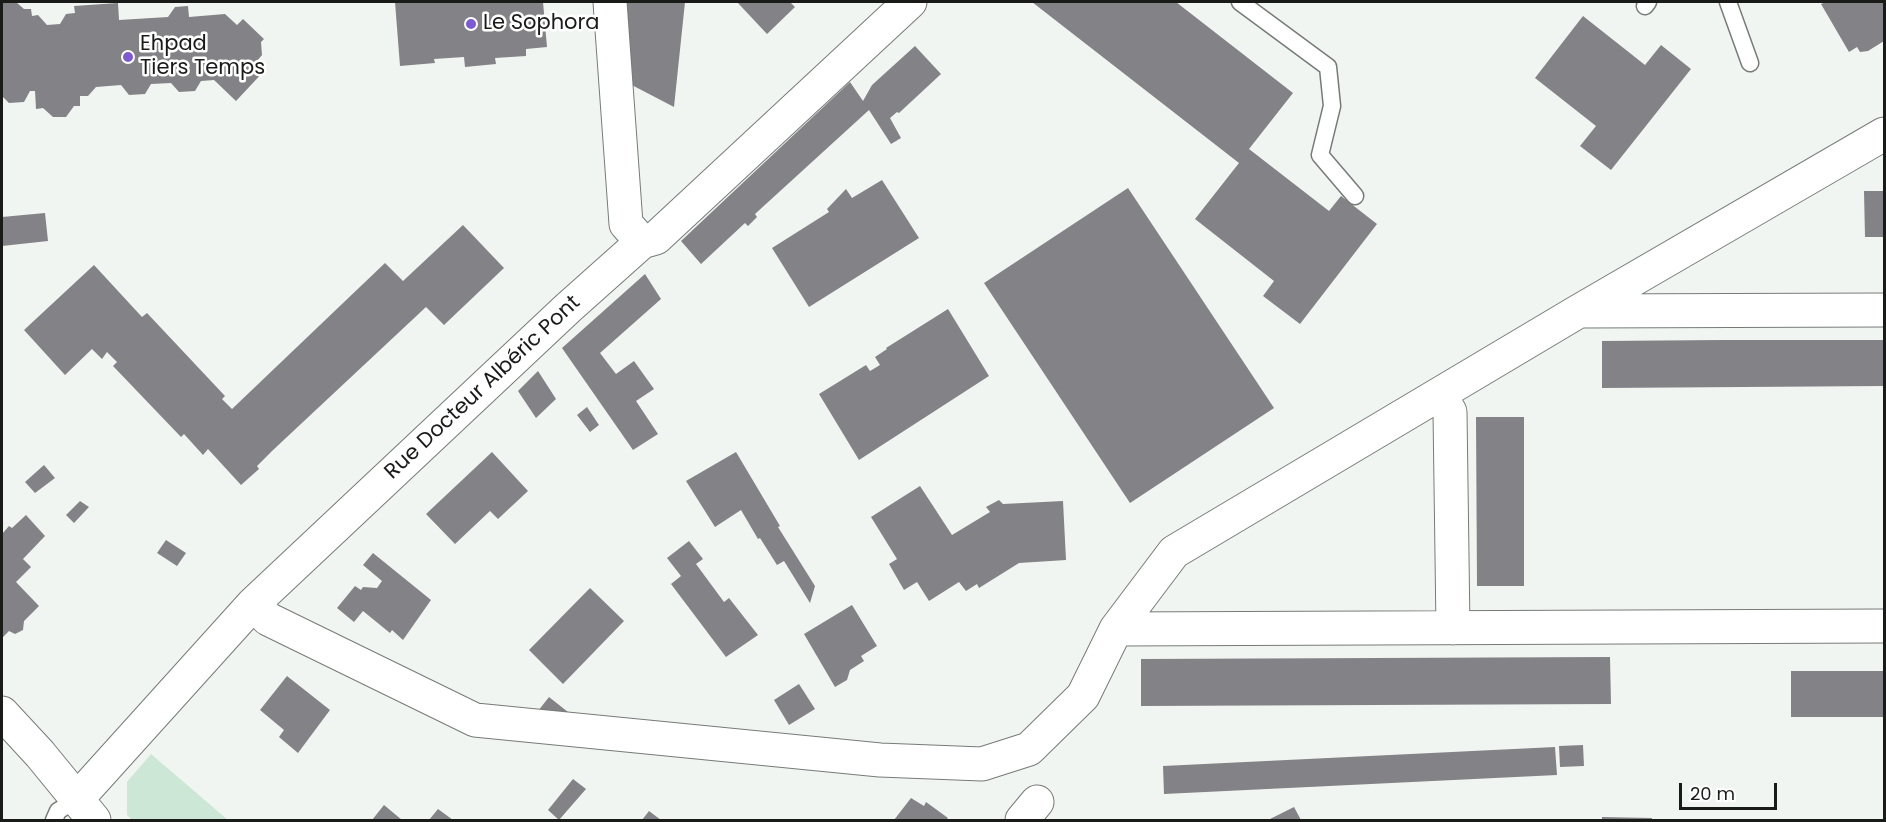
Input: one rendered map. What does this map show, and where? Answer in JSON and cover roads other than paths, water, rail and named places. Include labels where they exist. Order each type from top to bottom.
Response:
[{"type":"street","points":[[610,2],[626,224],[642,242]]},
{"type":"street","name":"Rue Docteur Albéric Pont","points":[[76,815],[253,604],[560,316],[642,242],[656,238],[910,2]]},
{"type":"street","points":[[253,604],[268,619],[475,720],[880,760],[982,764],[1029,749],[1083,696],[1116,629],[1174,552],[1579,311],[1884,134]]},
{"type":"street","points":[[1579,311],[1884,310]]},
{"type":"street","points":[[1440,394],[1450,412],[1453,628]]},
{"type":"street","points":[[1116,629],[1884,626]]},
{"type":"street","points":[[2,713],[40,754],[76,815]]},
{"type":"lane","points":[[1240,2],[1328,67],[1332,106],[1320,155],[1355,196]]},
{"type":"lane","points":[[1728,2],[1750,63]]},
{"type":"place","name":"Le Sophora","points":[[471,24]]},
{"type":"place","name":"Ehpad Tiers Temps","points":[[128,57]]}]
